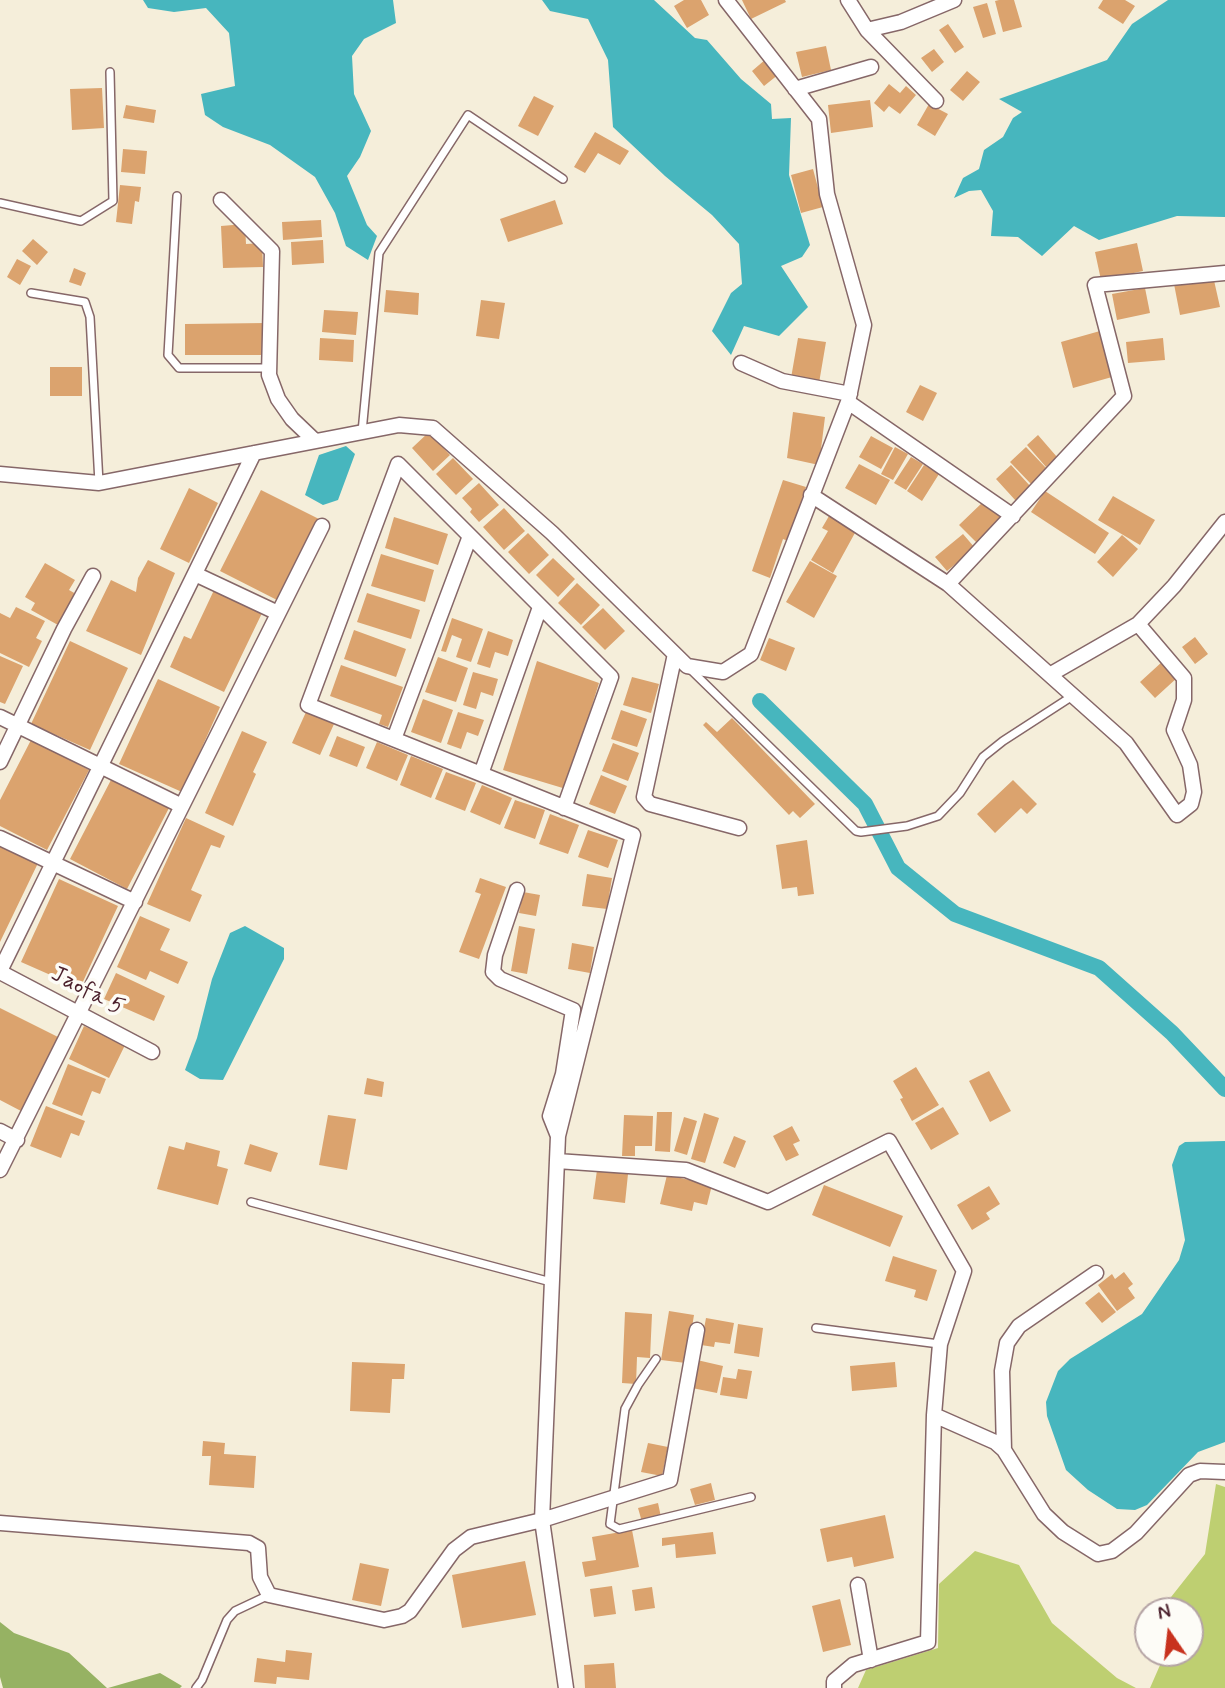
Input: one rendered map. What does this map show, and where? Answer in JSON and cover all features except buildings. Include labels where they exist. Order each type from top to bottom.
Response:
[{"type":"street","points":[[0,474],[99,484],[399,425],[433,428],[552,533],[687,666],[723,672],[751,654],[849,398],[864,325],[827,194],[819,119],[726,0]]},
{"type":"street","points":[[848,0],[867,30],[936,100]]},
{"type":"street","points":[[867,30],[901,22],[954,0]]},
{"type":"street","points":[[795,89],[871,67]]},
{"type":"street","points":[[221,200],[272,251],[269,376],[278,399],[292,419],[315,441]]},
{"type":"street","points":[[948,584],[1124,396],[1095,285],[1225,273]]},
{"type":"street","points":[[741,363],[782,382],[849,398],[1013,516]]},
{"type":"street","points":[[0,972],[254,453]]},
{"type":"street","points":[[564,808],[611,677],[398,464],[308,705],[564,808],[633,835],[558,1136],[556,1161],[542,1520],[566,1688]]},
{"type":"street","points":[[811,495],[948,584],[1126,743],[1177,814],[1191,804],[1194,792],[1190,765],[1174,730],[1184,700],[1184,678],[1138,624]]},
{"type":"street","points":[[1051,674],[1138,624],[1174,586],[1225,522]]},
{"type":"street","points":[[0,1170],[322,526]]},
{"type":"street","points":[[394,739],[470,536]]},
{"type":"street","points":[[195,573],[278,613]]},
{"type":"street","points":[[0,762],[64,629],[93,576]]},
{"type":"street","points":[[481,774],[540,607]]},
{"type":"street","points":[[675,654],[645,796],[650,804],[739,828]]},
{"type":"street","points":[[0,717],[182,806]]},
{"type":"street","points":[[0,838],[135,902]]},
{"type":"street","points":[[517,890],[495,955],[493,972],[500,979],[573,1010],[563,1074],[550,1116],[558,1136]]},
{"type":"street","name":"Jaofa 5","points":[[0,972],[152,1052]]},
{"type":"street","points":[[0,1131],[17,1140]]},
{"type":"street","points":[[556,1161],[686,1170],[768,1202],[889,1141],[964,1271],[940,1344],[934,1415],[928,1642],[853,1665],[834,1681],[834,1688]]},
{"type":"street","points":[[1004,1450],[1002,1371],[1007,1342],[1019,1326],[1096,1273]]},
{"type":"street","points":[[0,1523],[249,1543],[258,1548],[260,1577],[269,1595],[384,1620],[401,1616],[410,1611],[454,1550],[471,1538],[542,1520],[670,1480],[697,1330]]},
{"type":"street","points":[[934,1415],[995,1442],[1004,1450],[1044,1514],[1063,1532],[1098,1554],[1112,1551],[1136,1533],[1189,1475],[1200,1471],[1225,1472]]},
{"type":"street","points":[[858,1585],[871,1660]]},
{"type":"lane","points":[[0,203],[81,221],[113,201],[110,72]]},
{"type":"lane","points":[[362,432],[379,253],[468,115],[563,179]]},
{"type":"lane","points":[[177,196],[168,355],[179,368],[270,368]]},
{"type":"lane","points":[[31,293],[85,302],[90,317],[99,484]]},
{"type":"lane","points":[[687,666],[856,831],[868,832],[907,826],[938,816],[960,793],[969,775],[983,757],[1074,695]]},
{"type":"lane","points":[[251,1202],[551,1283]]},
{"type":"lane","points":[[816,1328],[940,1344]]},
{"type":"lane","points":[[656,1359],[625,1409],[610,1524],[619,1529],[751,1497]]},
{"type":"lane","points":[[196,1688],[202,1680],[227,1620],[235,1611],[269,1595]]},
{"type":"green space","points":[[1216,1484],[1225,1487],[1225,1688],[1150,1688],[1159,1667],[1204,1667],[1204,1597],[1171,1597],[1205,1554]]},
{"type":"green space","points":[[975,1551],[1019,1565],[1052,1623],[1117,1678],[1136,1688],[858,1688],[866,1670],[938,1648],[939,1584]]},
{"type":"green space","points":[[0,1622],[14,1633],[69,1653],[107,1688],[3,1688],[0,1677]]},
{"type":"green space","points":[[160,1673],[182,1686],[108,1688]]},
{"type":"water","points":[[143,0],[393,0],[396,23],[364,39],[352,56],[354,94],[371,131],[360,157],[347,176],[367,225],[377,236],[368,260],[346,246],[335,213],[315,177],[270,145],[223,127],[205,115],[201,94],[235,86],[229,33],[206,8],[174,12],[148,8]]},
{"type":"water","points":[[542,0],[654,0],[695,38],[707,40],[741,79],[771,104],[772,119],[791,118],[789,175],[810,245],[802,257],[781,266],[808,307],[779,336],[744,326],[731,355],[712,331],[731,293],[742,284],[739,244],[712,215],[613,127],[608,60],[588,19],[550,11]]},
{"type":"water","points":[[1168,0],[1225,0],[1225,217],[1177,216],[1099,240],[1074,226],[1042,256],[1018,237],[991,236],[993,211],[981,190],[969,191],[954,198],[963,178],[979,169],[984,150],[1003,137],[1013,118],[1022,112],[999,99],[1107,60],[1132,24]]},
{"type":"water","points":[[346,446],[355,454],[338,500],[323,505],[305,495],[319,455]]},
{"type":"water","points":[[245,926],[284,948],[284,959],[223,1080],[200,1079],[185,1070],[197,1038],[212,979],[230,933]]},
{"type":"water","points":[[1225,1141],[1225,1442],[1198,1452],[1147,1505],[1135,1510],[1117,1509],[1088,1490],[1066,1470],[1047,1416],[1046,1402],[1058,1371],[1070,1359],[1142,1314],[1179,1260],[1185,1240],[1172,1165],[1179,1146],[1185,1142]]},
{"type":"waterway","points":[[760,701],[865,804],[898,868],[955,914],[1099,968],[1172,1033],[1225,1089]]}]
